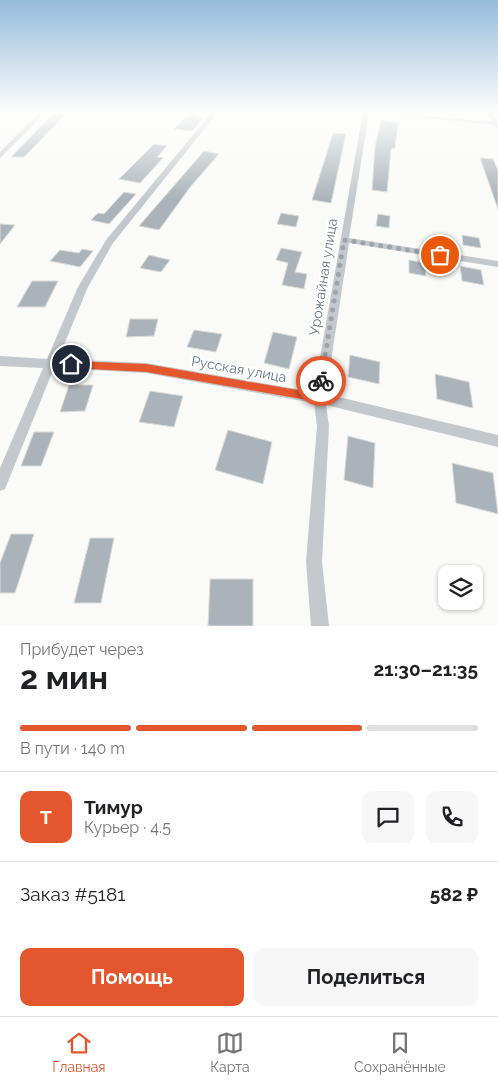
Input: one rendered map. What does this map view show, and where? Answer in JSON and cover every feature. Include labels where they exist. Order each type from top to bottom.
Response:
[{"type":"street","points":[[0,156],[14,141]]},
{"type":"street","points":[[0,484],[83,287],[110,242],[191,141]]},
{"type":"street","name":"Урожайная улица","points":[[320,626],[314,562],[323,426],[319,398],[361,141]]},
{"type":"street","points":[[344,240],[498,264]]},
{"type":"street","name":"Русская улица","points":[[0,361],[146,368],[319,398],[498,441]]},
{"type":"building","points":[[26,141],[39,141],[24,157],[11,157]]},
{"type":"building","points":[[330,141],[344,141],[331,203],[312,200]]},
{"type":"building","points":[[376,141],[396,141],[395,148],[391,149],[387,192],[372,190]]},
{"type":"building","points":[[154,144],[167,146],[157,157],[163,158],[140,183],[119,179]]},
{"type":"building","points":[[204,151],[219,154],[191,186],[159,230],[139,226]]},
{"type":"building","points":[[480,158],[493,159],[498,170],[498,209]]},
{"type":"building","points":[[124,192],[136,194],[109,224],[91,220],[98,213],[104,214]]},
{"type":"building","points":[[281,213],[299,216],[296,227],[277,224]]},
{"type":"building","points":[[378,214],[390,216],[389,228],[376,226]]},
{"type":"building","points":[[0,224],[15,225],[0,244]]},
{"type":"building","points":[[462,235],[479,238],[481,248],[463,245]]},
{"type":"building","points":[[281,248],[302,252],[295,272],[307,274],[304,289],[282,285],[288,263],[276,260]]},
{"type":"building","points":[[82,249],[93,251],[80,267],[50,261],[60,250],[79,253]]},
{"type":"building","points":[[149,255],[170,260],[161,272],[140,268]]},
{"type":"building","points":[[409,260],[425,263],[426,276],[409,273]]},
{"type":"building","points":[[460,266],[481,270],[484,285],[462,281]]},
{"type":"building","points":[[32,281],[58,281],[45,307],[17,307]]},
{"type":"building","points":[[130,319],[158,319],[154,336],[126,337]]},
{"type":"building","points":[[194,330],[222,334],[216,352],[187,347]]},
{"type":"building","points":[[273,332],[297,337],[289,369],[264,363]]},
{"type":"building","points":[[350,355],[380,362],[379,384],[348,377]]},
{"type":"building","points":[[435,374],[469,382],[473,408],[437,399]]},
{"type":"building","points":[[69,385],[93,385],[85,411],[60,412]]},
{"type":"building","points":[[150,391],[183,396],[174,427],[139,422]]},
{"type":"building","points":[[228,430],[272,442],[263,484],[215,470]]},
{"type":"building","points":[[34,432],[54,432],[41,466],[21,466]]},
{"type":"building","points":[[348,436],[375,443],[373,488],[344,480]]},
{"type":"building","points":[[452,463],[493,473],[498,514],[456,503]]},
{"type":"building","points":[[11,534],[34,534],[15,593],[0,593],[0,563]]},
{"type":"building","points":[[90,538],[114,538],[101,603],[74,603]]},
{"type":"building","points":[[210,579],[253,579],[253,626],[208,626]]},
{"type":"way so far","points":[[321,381],[344,240],[440,255]]},
{"type":"route","points":[[71,364],[146,368],[319,398],[321,381]]}]
